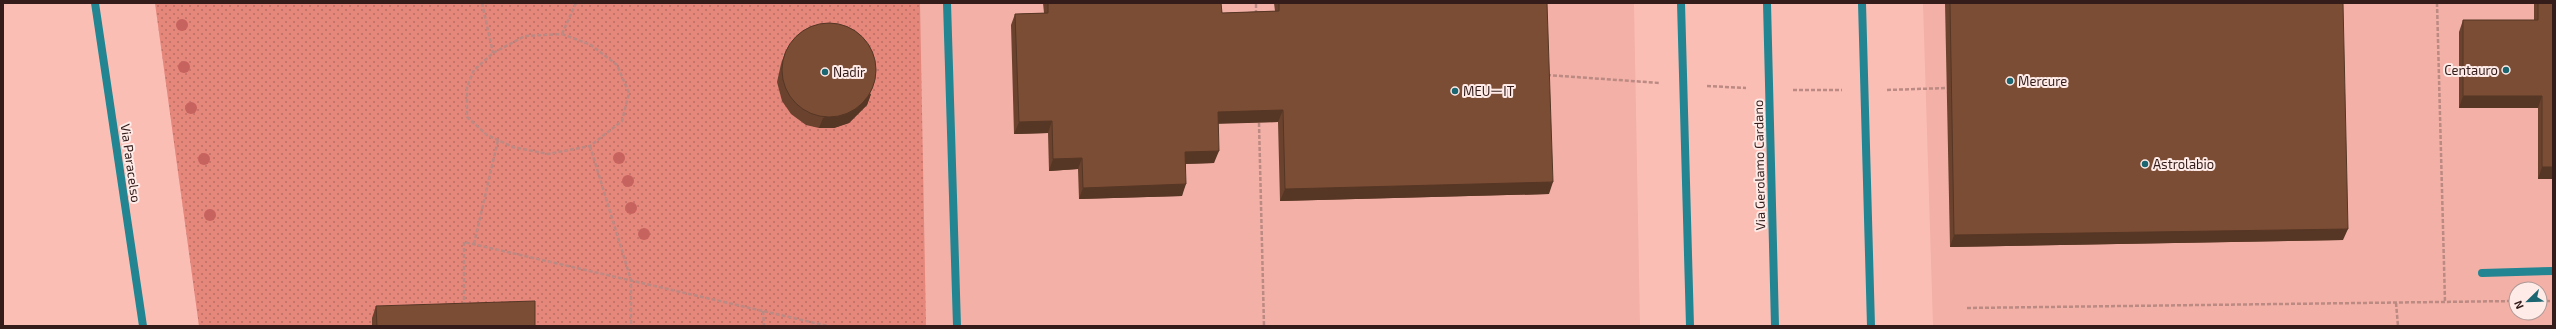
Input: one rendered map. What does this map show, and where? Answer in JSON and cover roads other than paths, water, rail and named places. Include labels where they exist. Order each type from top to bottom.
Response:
[{"type":"street","name":"Via Paracelso","points":[[95,3],[143,326]]},
{"type":"street","points":[[948,3],[957,326]]},
{"type":"street","points":[[1681,3],[1690,326]]},
{"type":"street","name":"Via Gerolamo Cardano","points":[[1767,3],[1775,326]]},
{"type":"street","points":[[1862,3],[1871,326]]},
{"type":"street","points":[[2482,273],[2553,271]]},
{"type":"place","name":"Centauro","points":[[2506,70]]},
{"type":"place","name":"Nadir","points":[[825,72]]},
{"type":"place","name":"Mercure","points":[[2010,81]]},
{"type":"place","name":"MEUーIT","points":[[1455,91]]},
{"type":"place","name":"Astrolabio","points":[[2145,164]]}]
